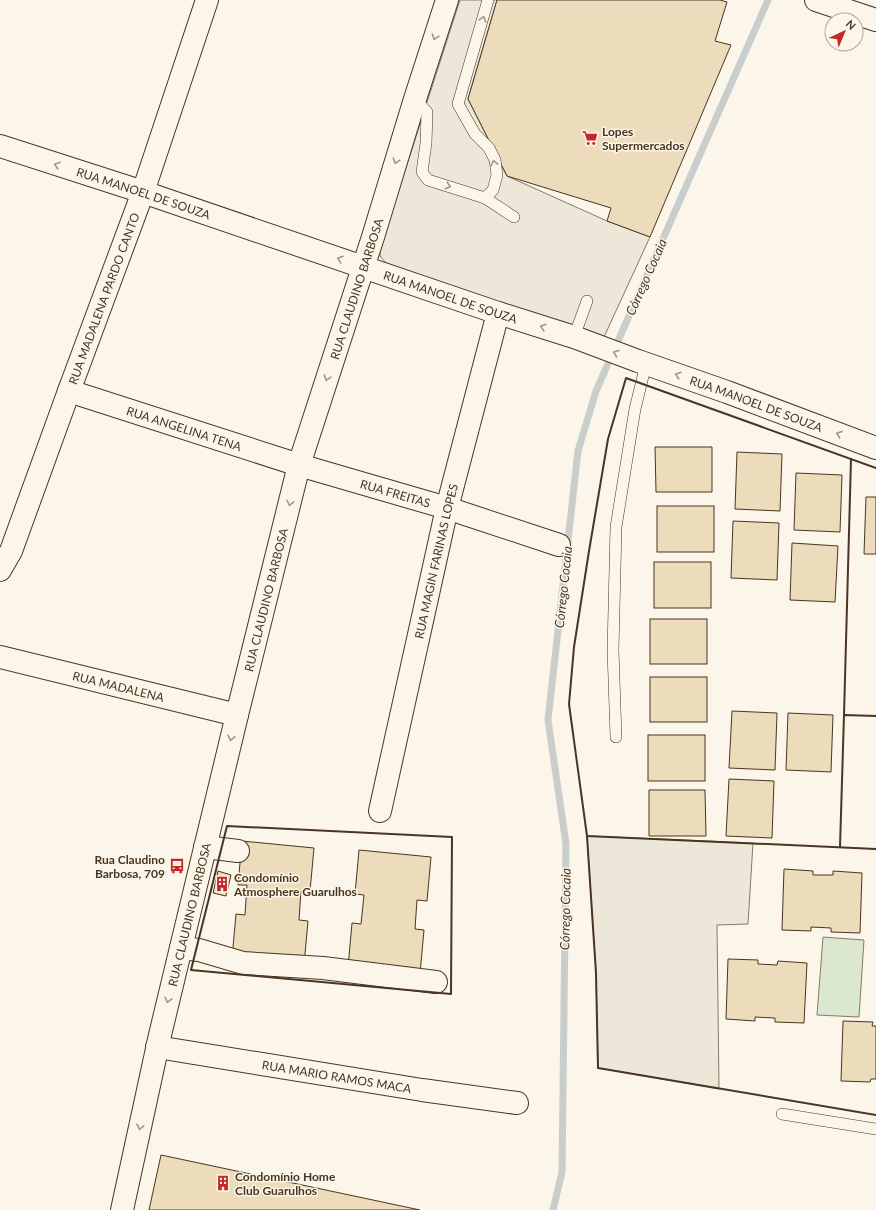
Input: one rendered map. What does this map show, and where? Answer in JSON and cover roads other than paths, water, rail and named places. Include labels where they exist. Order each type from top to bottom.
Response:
[{"type":"street","name":"RUA MADALENA PARDO CANTO","points":[[0,570],[11,551],[143,192],[206,0]]},
{"type":"street","name":"RUA CLAUDINO BARBOSA","points":[[122,1210],[157,1047],[237,715],[300,465],[447,0]]},
{"type":"street","points":[[816,0],[876,20]]},
{"type":"street","name":"RUA MANOEL DE SOUZA","points":[[0,146],[143,192],[498,313],[583,340],[876,448]]},
{"type":"street","name":"RUA MAGIN FARINAS LOPES","points":[[380,811],[447,508],[498,313]]},
{"type":"street","name":"RUA ANGELINA TENA","points":[[69,391],[300,465]]},
{"type":"street","name":"RUA FREITAS","points":[[300,465],[447,508],[559,545]]},
{"type":"street","name":"RUA MADALENA","points":[[0,657],[237,715]]},
{"type":"street","points":[[205,847],[238,852]]},
{"type":"street","points":[[181,948],[199,950],[243,963],[323,968],[436,982]]},
{"type":"street","name":"RUA MARIO RAMOS MACA","points":[[157,1047],[422,1090],[517,1103]]},
{"type":"lane","points":[[485,198],[493,190],[495,183],[497,175],[495,160],[489,148],[475,134],[458,104],[488,0]]},
{"type":"lane","points":[[415,99],[427,112],[426,143],[422,172],[428,180],[485,198],[514,217]]},
{"type":"lane","points":[[583,340],[587,301]]},
{"type":"lane","points":[[616,737],[613,650],[616,527],[642,363]]},
{"type":"lane","points":[[782,1114],[876,1130]]},
{"type":"waterway","name":"Córrego Cocaia","points":[[553,1210],[562,1172],[566,844],[548,720],[578,451],[596,391],[768,0]]},
{"type":"place","name":"Lopes Supermercados","points":[[590,138]]},
{"type":"place","name":"Rua Claudino Barbosa, 709","points":[[177,866]]},
{"type":"place","name":"Condomínio Atmosphere Guarulhos","points":[[222,884]]},
{"type":"place","name":"Condomínio Home Club Guarulhos","points":[[223,1183]]}]
